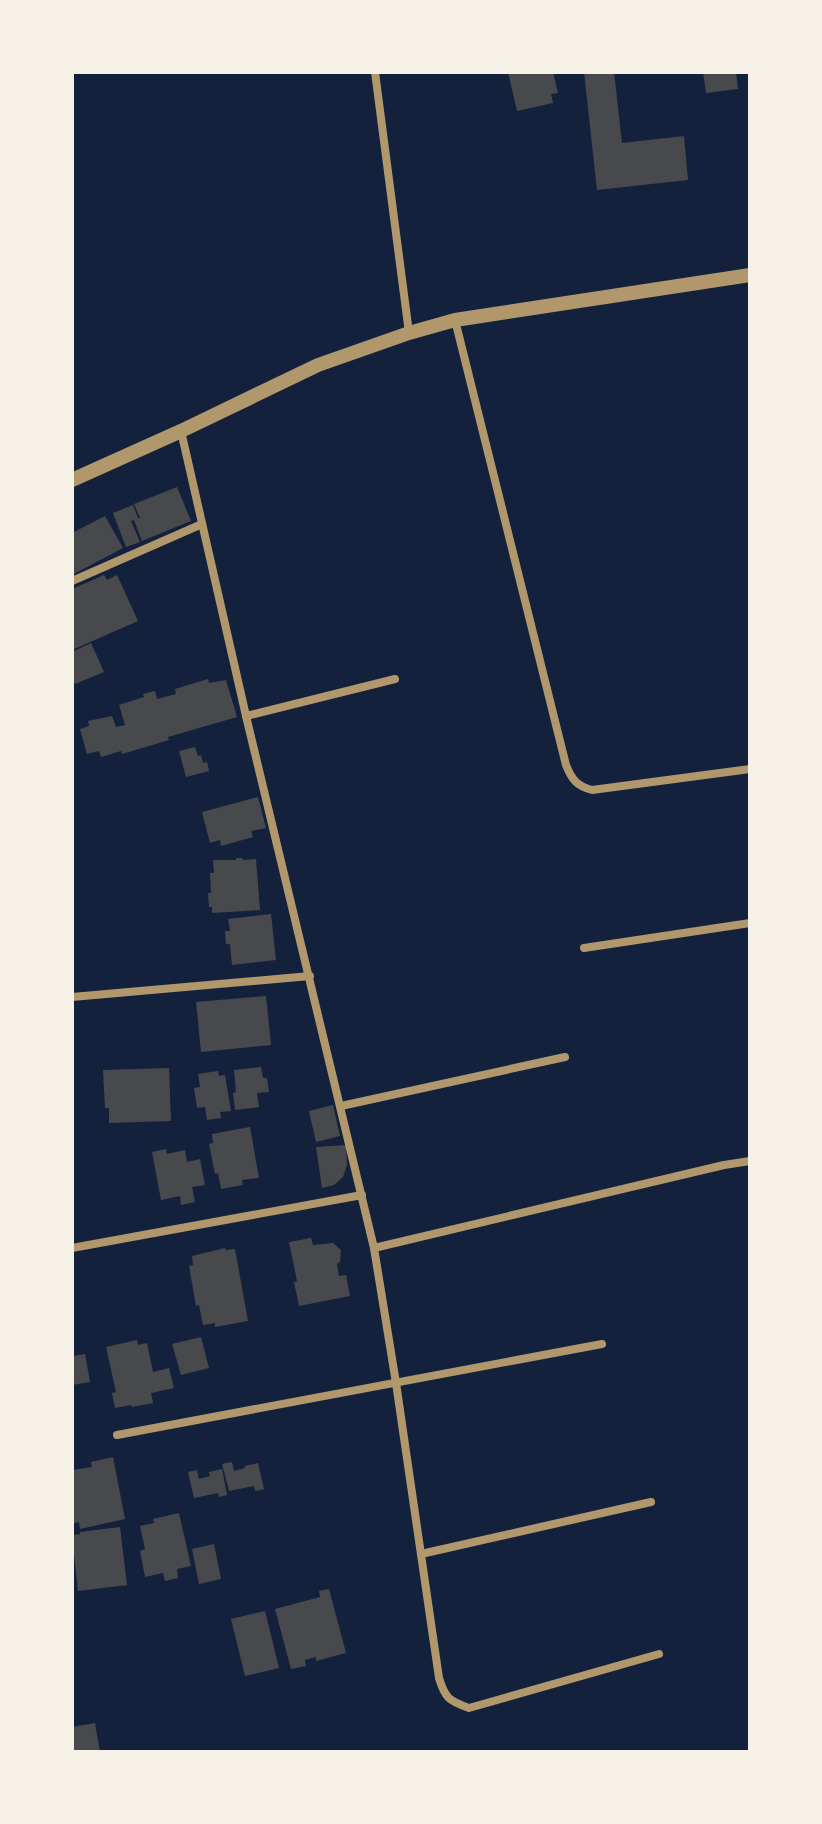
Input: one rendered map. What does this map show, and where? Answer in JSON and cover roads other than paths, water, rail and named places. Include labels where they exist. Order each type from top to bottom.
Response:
[{"type":"street","points":[[375,72],[409,333]]},
{"type":"street","points":[[72,480],[318,365],[409,333],[455,320],[750,275]]},
{"type":"street","points":[[455,320],[571,778],[579,786],[592,790],[750,769]]},
{"type":"street","points":[[181,431],[374,1248],[439,1678],[444,1694],[453,1703],[469,1708],[659,1654]]},
{"type":"street","points":[[72,581],[202,524]]},
{"type":"street","points":[[246,716],[395,679]]},
{"type":"street","points":[[584,948],[750,923]]},
{"type":"street","points":[[72,997],[310,976]]},
{"type":"street","points":[[341,1106],[565,1057]]},
{"type":"street","points":[[374,1248],[750,1161]]},
{"type":"street","points":[[72,1248],[362,1195]]},
{"type":"street","points":[[117,1435],[602,1344]]},
{"type":"street","points":[[421,1554],[651,1502]]}]
